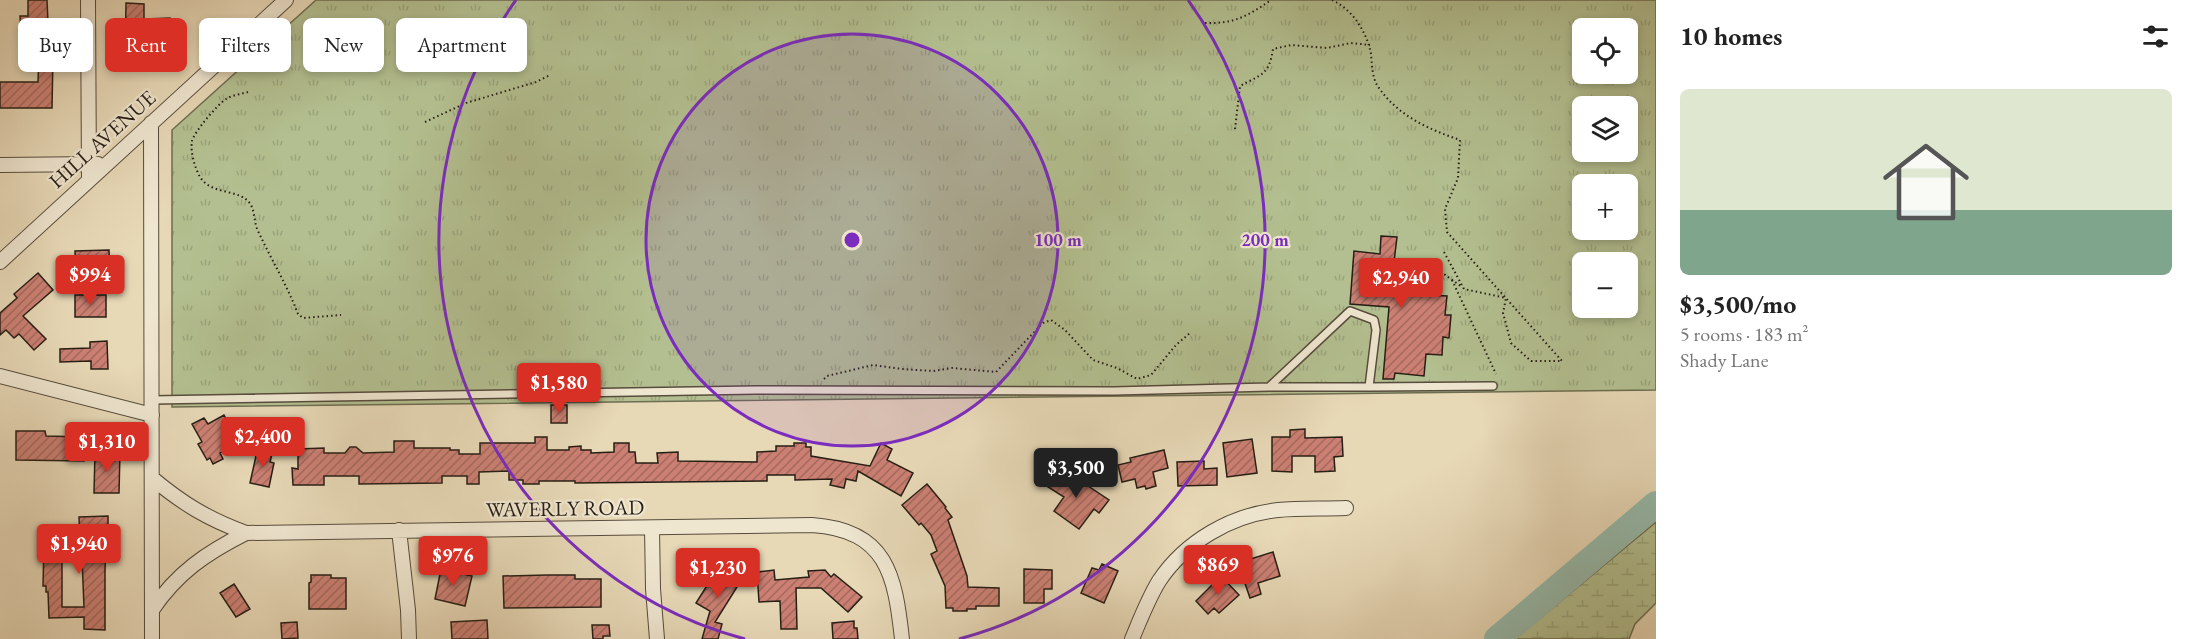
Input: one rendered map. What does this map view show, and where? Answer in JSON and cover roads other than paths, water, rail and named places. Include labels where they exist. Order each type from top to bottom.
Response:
[{"type":"street","points":[[88,0],[89,179]]},
{"type":"street","name":"HILL AVENUE","points":[[0,262],[286,0]]},
{"type":"street","points":[[151,123],[152,639]]},
{"type":"street","points":[[0,165],[106,164]]},
{"type":"street","points":[[0,376],[152,415]]},
{"type":"street","name":"WAVERLY ROAD","points":[[152,478],[180,501],[224,525],[246,533],[825,526],[838,528],[851,533],[877,551],[887,566],[897,600],[902,639]]},
{"type":"street","points":[[1132,639],[1159,582],[1174,562],[1210,533],[1235,520],[1260,513],[1290,509],[1346,508]]},
{"type":"street","points":[[652,528],[657,639]]},
{"type":"street","points":[[399,530],[409,639]]},
{"type":"street","name":"WAVERLY ROAD","points":[[152,610],[166,590],[198,560],[219,546],[246,533]]},
{"type":"lane","points":[[1268,387],[1350,311],[1374,320],[1376,330],[1369,387]]},
{"type":"lane","points":[[152,400],[756,390],[1114,392],[1268,387],[1493,386]]},
{"type":"waterway","points":[[1497,639],[1656,504]]}]
